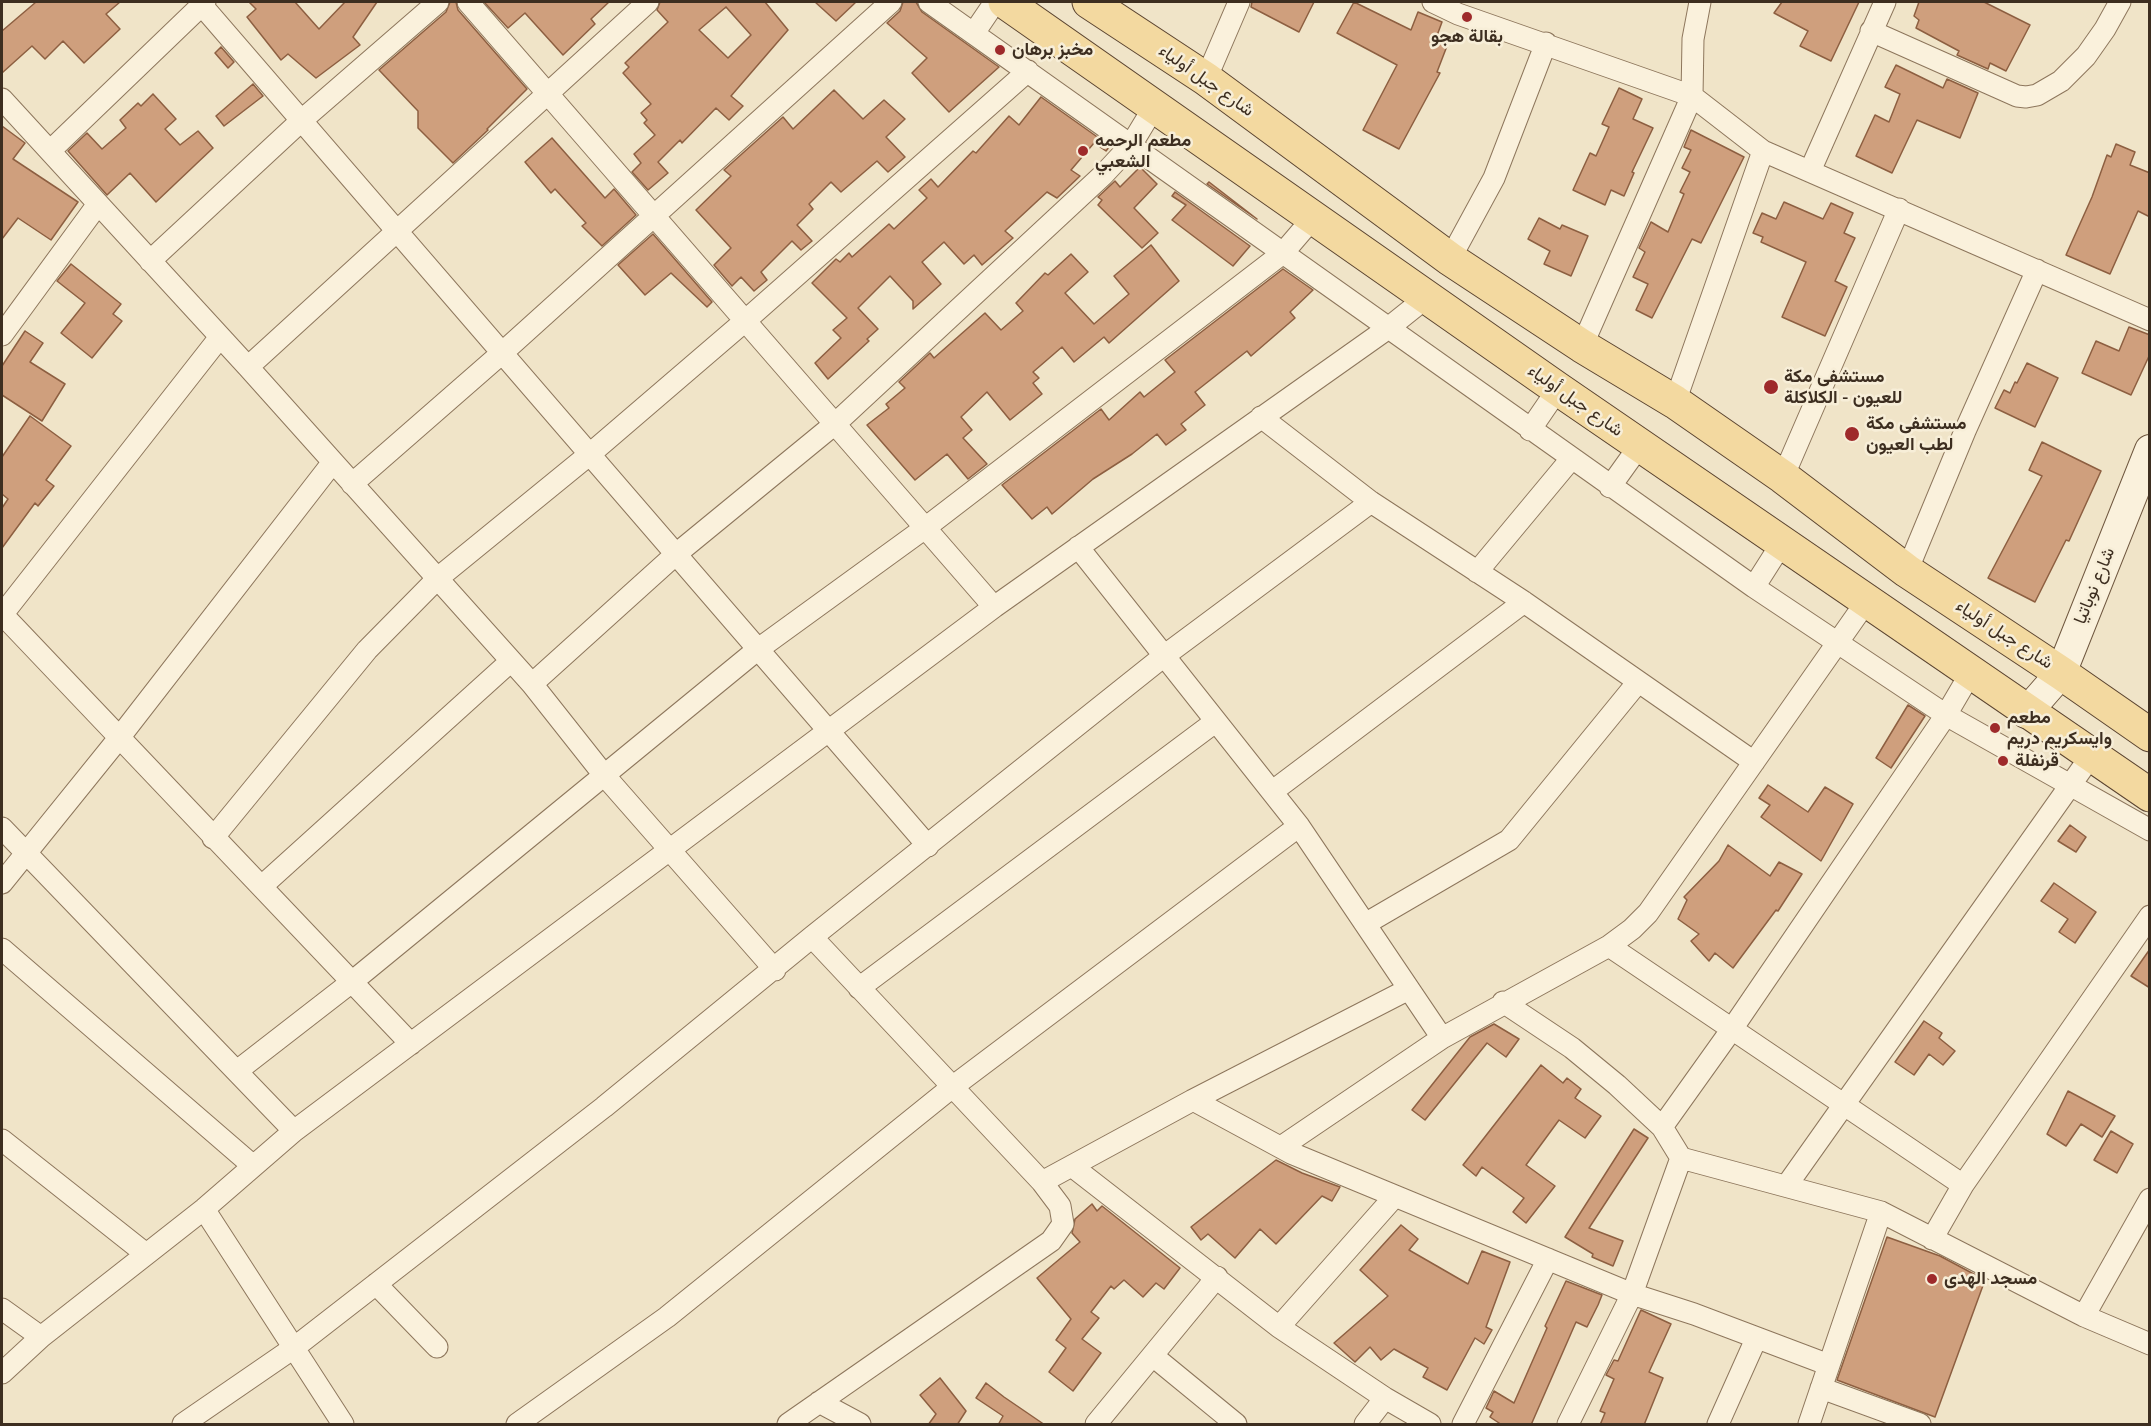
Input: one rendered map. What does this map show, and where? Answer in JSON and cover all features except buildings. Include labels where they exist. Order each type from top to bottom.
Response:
[{"type":"main road","name":"شارع جبل أولياء","points":[[1005,2],[1557,389],[2026,713],[2150,795]]},
{"type":"main road","name":"شارع جبل أولياء","points":[[1089,2],[1206,79],[1450,259],[1582,346],[1675,402],[1784,477],[1907,571],[2150,735]]},
{"type":"street","points":[[50,151],[202,2],[675,555],[928,846]]},
{"type":"street","points":[[150,261],[302,120],[438,2]]},
{"type":"street","points":[[468,2],[994,607]]},
{"type":"street","points":[[248,367],[648,2]]},
{"type":"street","points":[[352,484],[502,353],[891,2]]},
{"type":"street","points":[[929,2],[1570,459],[1837,644],[1946,715],[2150,830]]},
{"type":"street","points":[[974,33],[995,2]]},
{"type":"street","points":[[1206,79],[1239,2]]},
{"type":"street","points":[[1433,2],[1461,8],[1546,43],[1692,96],[1763,152],[1899,208],[2150,320]]},
{"type":"street","points":[[1582,346],[1692,96],[1694,39],[1700,2]]},
{"type":"street","points":[[1810,171],[1885,2]]},
{"type":"street","points":[[1871,31],[2017,96],[2026,97],[2037,95],[2061,81],[2086,56],[2120,2]]},
{"type":"street","points":[[1450,259],[1494,178],[1546,43]]},
{"type":"street","points":[[213,838],[367,650],[438,578],[590,454],[745,321],[1028,71]]},
{"type":"street","points":[[2,99],[438,578],[532,684],[604,776],[775,970]]},
{"type":"street","points":[[532,684],[675,555],[836,423],[1103,176],[1131,146],[1154,107]]},
{"type":"street","points":[[1675,402],[1763,152]]},
{"type":"street","points":[[2,335],[98,204]]},
{"type":"street","points":[[1784,477],[1899,208]]},
{"type":"street","points":[[237,1071],[353,981],[757,650],[925,528],[1283,253],[1313,218]]},
{"type":"street","points":[[1907,571],[1965,431],[2037,270]]},
{"type":"street","points":[[2,1374],[41,1337],[204,1209],[252,1165],[294,1131],[994,607],[1387,329],[1427,297]]},
{"type":"street","points":[[220,338],[2,615],[411,1044]]},
{"type":"street","points":[[1530,430],[1557,389]]},
{"type":"street","points":[[1261,417],[1371,502],[1524,602],[1754,762]]},
{"type":"street","points":[[1610,487],[1640,445]]},
{"type":"street","name":"شارع نوباتيا","points":[[2026,713],[2061,673],[2150,450]]},
{"type":"street","points":[[1478,572],[1570,459]]},
{"type":"street","points":[[2,883],[119,738],[333,462]]},
{"type":"street","points":[[183,1425],[295,1347],[604,1107],[775,970],[812,937],[1164,656],[1371,502]]},
{"type":"street","points":[[1754,587],[1782,543]]},
{"type":"street","points":[[1078,547],[1299,826],[1442,1038]]},
{"type":"street","points":[[1272,791],[1524,602]]},
{"type":"street","points":[[1281,1147],[1442,1038],[1503,1002],[1609,946],[1632,929],[1648,913],[1866,602]]},
{"type":"street","points":[[262,886],[511,661]]},
{"type":"street","points":[[1662,1127],[1732,1029],[1946,715],[1970,674]]},
{"type":"street","points":[[1365,924],[1509,840],[1638,682]]},
{"type":"street","points":[[859,988],[1215,722]]},
{"type":"street","points":[[1787,1185],[2091,756]]},
{"type":"street","points":[[517,1425],[667,1317],[951,1088],[1299,826]]},
{"type":"street","points":[[2,828],[294,1131]]},
{"type":"street","points":[[1932,1239],[1964,1185],[2150,916]]},
{"type":"street","points":[[788,1425],[1051,1240],[1063,1224],[1060,1206],[1042,1182],[951,1088],[812,937]]},
{"type":"street","points":[[1609,946],[1964,1185]]},
{"type":"street","points":[[2,949],[252,1165]]},
{"type":"street","points":[[1042,1182],[1192,1100],[1409,989]]},
{"type":"street","points":[[1503,1002],[1572,1048],[1617,1085],[1662,1127],[1681,1158],[1881,1212],[2084,1316],[2150,1344]]},
{"type":"street","points":[[1192,1100],[1281,1147],[1395,1196],[1632,1294],[1694,1314],[1829,1365]]},
{"type":"street","points":[[2,1140],[146,1254]]},
{"type":"street","points":[[1568,1425],[1632,1294],[1681,1158]]},
{"type":"street","points":[[1073,1167],[1279,1327],[1385,1398],[1430,1425]]},
{"type":"street","points":[[1279,1327],[1395,1196]]},
{"type":"street","points":[[2084,1316],[2150,1198]]},
{"type":"street","points":[[204,1209],[295,1347],[343,1425]]},
{"type":"street","points":[[1809,1425],[1881,1212]]},
{"type":"street","points":[[1463,1425],[1548,1259]]},
{"type":"street","points":[[1096,1425],[1217,1277]]},
{"type":"street","points":[[376,1284],[438,1347]]},
{"type":"street","points":[[2,1309],[41,1337]]},
{"type":"street","points":[[1718,1425],[1756,1339]]},
{"type":"street","points":[[1153,1356],[1236,1425]]},
{"type":"street","points":[[1821,1388],[1920,1425]]},
{"type":"street","points":[[1365,1425],[1385,1398]]},
{"type":"street","points":[[819,1402],[860,1425]]},
{"type":"place","name":"بقالة هجو","points":[[1467,17]]},
{"type":"place","name":"مخبز برهان","points":[[1000,50]]},
{"type":"place","name":"مطعم الرحمه الشعبي","points":[[1083,151]]},
{"type":"place","name":"مستشفى مكة للعيون - الكلاكلة","points":[[1771,387]]},
{"type":"place","name":"مستشفى مكة لطب العيون","points":[[1852,434]]},
{"type":"place","name":"مطعم وايسكريم دريم","points":[[1995,728]]},
{"type":"place","name":"قرنفلة","points":[[2003,761]]},
{"type":"place","name":"مسجد الهدى","points":[[1932,1279]]}]
